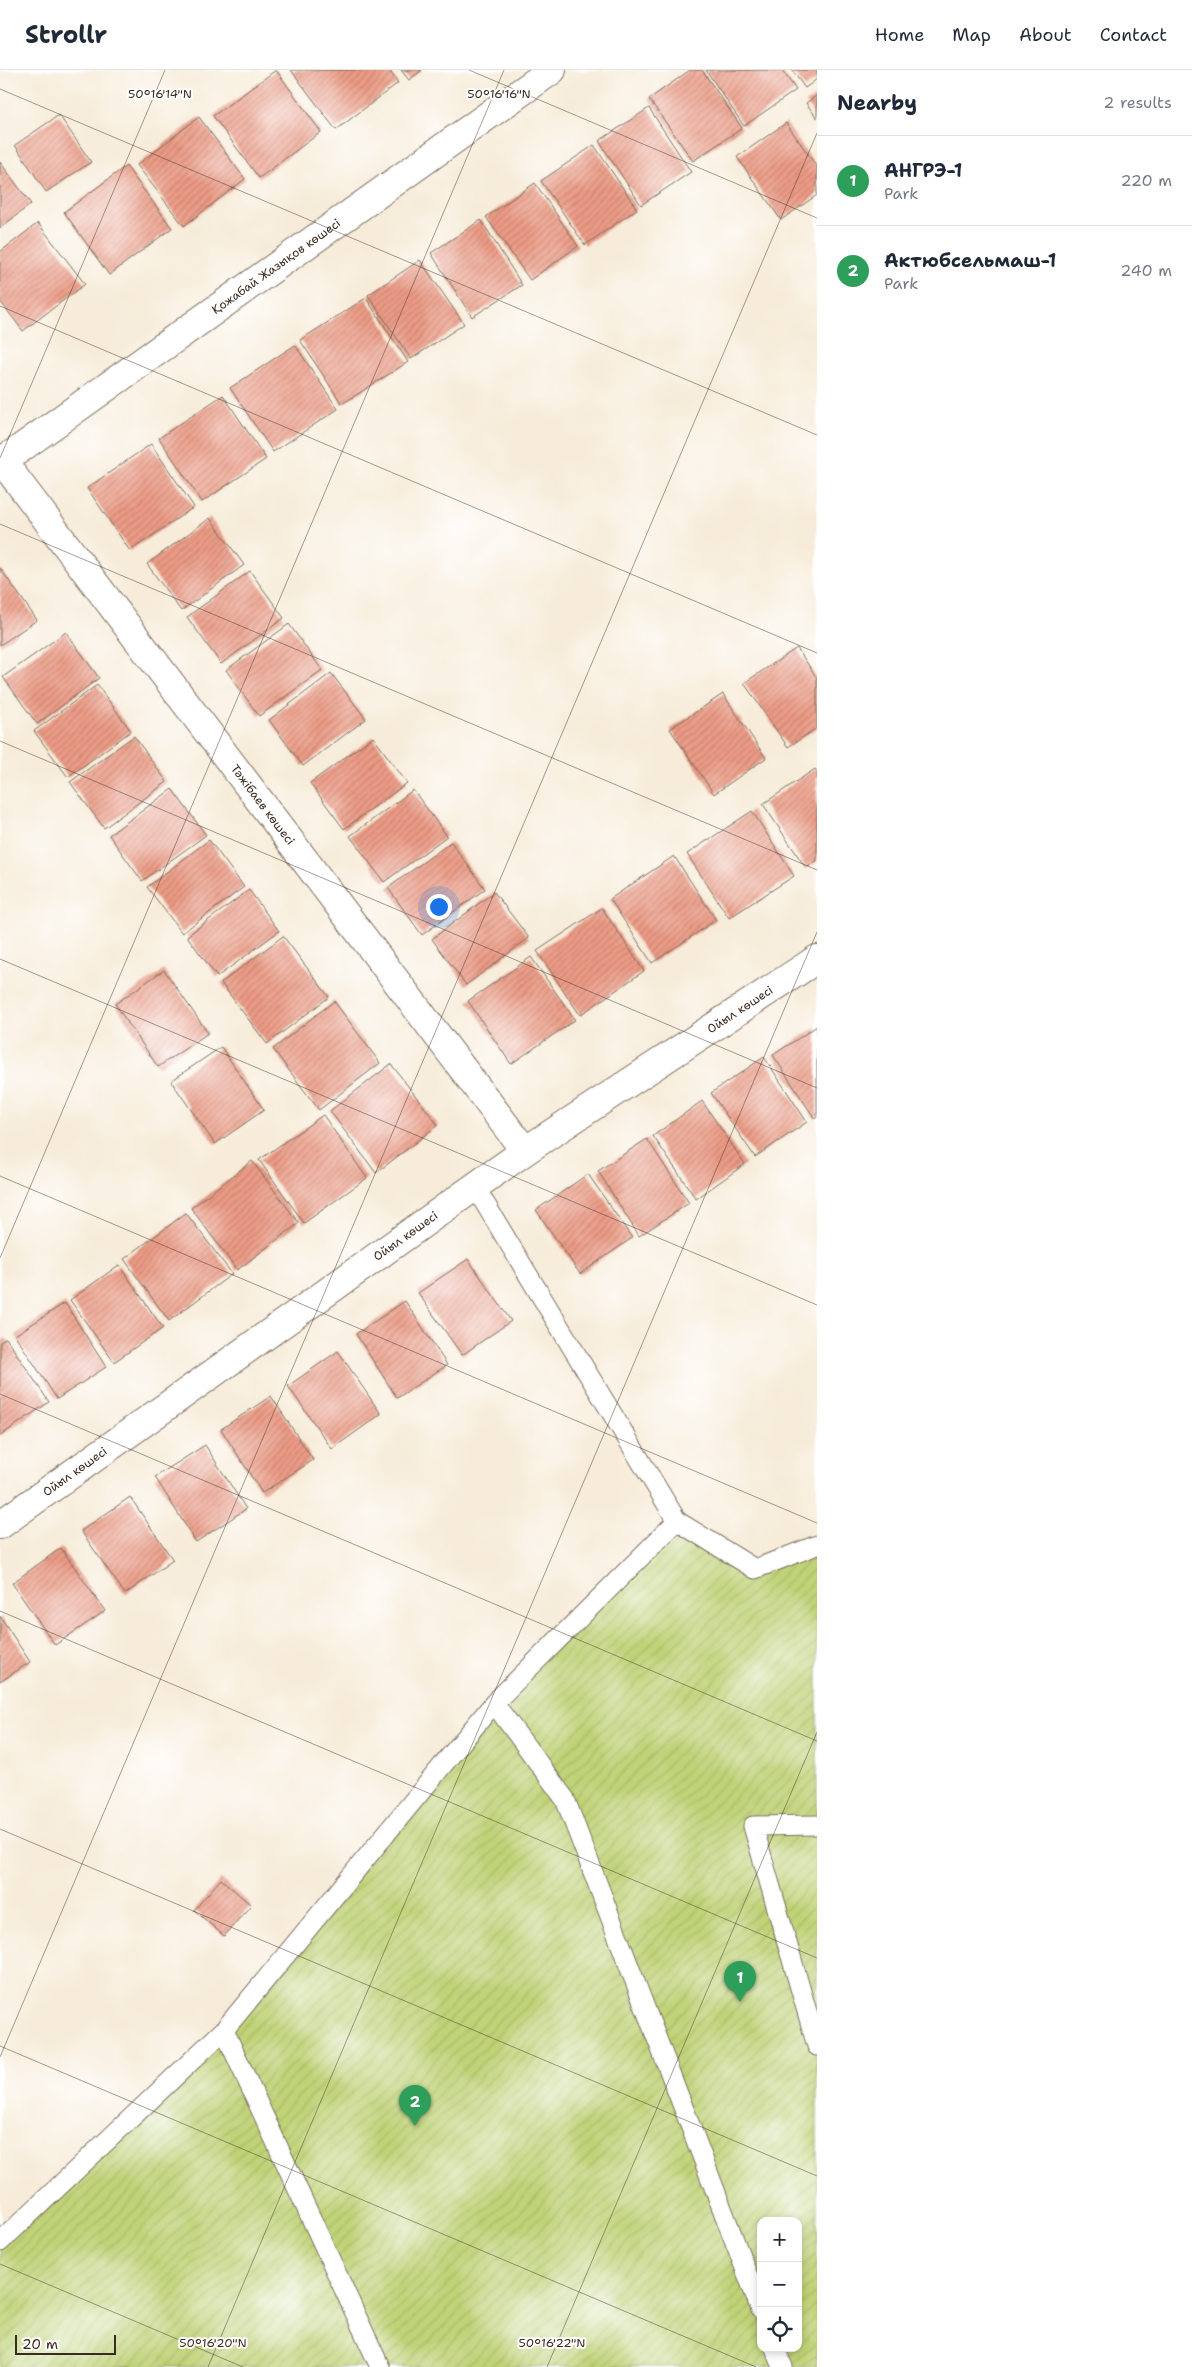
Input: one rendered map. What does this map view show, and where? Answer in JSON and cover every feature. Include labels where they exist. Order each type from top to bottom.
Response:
[{"type":"street","name":"Қожабай Жазықов көшесі","points":[[1,461],[552,70]]},
{"type":"street","name":"Тәжібаев көшесі","points":[[1,461],[525,1151]]},
{"type":"street","name":"Ойыл көшесі","points":[[0,1525],[525,1151],[817,959]]},
{"type":"lane","points":[[476,1187],[677,1521],[755,1569],[817,1545]]},
{"type":"lane","points":[[0,2242],[224,2030],[494,1703],[677,1521]]},
{"type":"lane","points":[[494,1703],[565,1799],[760,2307]]},
{"type":"lane","points":[[817,1824],[753,1826],[817,2046]]},
{"type":"lane","points":[[224,2030],[380,2367]]},
{"type":"lane","points":[[776,2352],[782,2367]]},
{"type":"green space","points":[[677,1521],[755,1569],[817,1545],[817,2367],[0,2367],[0,2241],[240,2010],[494,1703]]},
{"type":"building","points":[[276,70],[321,132],[259,178],[213,116]]},
{"type":"building","points":[[291,70],[389,70],[398,83],[336,130]]},
{"type":"building","points":[[401,70],[422,70],[409,80]]},
{"type":"building","points":[[690,70],[702,70],[742,128],[693,161],[649,99]]},
{"type":"building","points":[[706,70],[782,70],[796,90],[744,126]]},
{"type":"building","points":[[792,70],[817,70],[817,79],[805,88]]},
{"type":"building","points":[[817,95],[817,118],[806,103]]},
{"type":"building","points":[[649,108],[691,172],[641,205],[599,141]]},
{"type":"building","points":[[59,115],[91,162],[46,192],[15,145]]},
{"type":"building","points":[[199,117],[245,179],[184,226],[137,165]]},
{"type":"building","points":[[786,123],[817,167],[817,195],[781,220],[737,157]]},
{"type":"building","points":[[594,145],[637,209],[585,245],[541,181]]},
{"type":"building","points":[[0,162],[31,204],[0,228]]},
{"type":"building","points":[[126,166],[172,228],[109,275],[64,212]]},
{"type":"building","points":[[535,183],[578,246],[530,280],[486,217]]},
{"type":"building","points":[[481,220],[522,285],[472,317],[431,253]]},
{"type":"building","points":[[38,223],[85,284],[23,331],[0,301],[0,252]]},
{"type":"building","points":[[420,260],[464,324],[411,359],[368,295]]},
{"type":"building","points":[[366,298],[408,362],[342,404],[300,340]]},
{"type":"building","points":[[295,345],[338,409],[273,452],[230,388]]},
{"type":"building","points":[[223,395],[266,459],[202,502],[159,438]]},
{"type":"building","points":[[151,444],[194,507],[130,551],[87,488]]},
{"type":"building","points":[[210,518],[244,565],[181,611],[147,564]]},
{"type":"building","points":[[0,568],[37,620],[0,645]]},
{"type":"building","points":[[250,571],[284,618],[221,664],[187,617]]},
{"type":"building","points":[[289,624],[322,670],[259,716],[226,670]]},
{"type":"building","points":[[66,632],[99,678],[37,724],[3,677]]},
{"type":"building","points":[[797,648],[817,678],[817,728],[788,747],[744,683]]},
{"type":"building","points":[[331,673],[366,719],[303,766],[269,720]]},
{"type":"building","points":[[97,685],[131,731],[68,777],[34,731]]},
{"type":"building","points":[[723,694],[766,758],[714,794],[670,729]]},
{"type":"building","points":[[134,736],[167,782],[104,828],[70,782]]},
{"type":"building","points":[[373,737],[407,783],[344,829],[310,783]]},
{"type":"building","points":[[815,769],[817,772],[817,861],[806,868],[763,804]]},
{"type":"building","points":[[172,789],[206,835],[142,881],[109,835]]},
{"type":"building","points":[[413,790],[447,836],[384,882],[350,836]]},
{"type":"building","points":[[752,811],[794,876],[729,918],[687,854]]},
{"type":"building","points":[[209,840],[244,887],[182,933],[147,887]]},
{"type":"building","points":[[451,842],[485,889],[422,935],[388,888]]},
{"type":"building","points":[[674,856],[716,920],[652,963],[610,899]]},
{"type":"building","points":[[249,890],[279,931],[217,977],[187,936]]},
{"type":"building","points":[[494,892],[529,938],[466,985],[432,939]]},
{"type":"building","points":[[602,908],[644,971],[580,1015],[537,951]]},
{"type":"building","points":[[283,936],[329,997],[267,1044],[221,983]]},
{"type":"building","points":[[531,957],[575,1020],[511,1064],[468,1001]]},
{"type":"building","points":[[164,970],[208,1033],[158,1067],[115,1004]]},
{"type":"building","points":[[334,1001],[380,1063],[319,1110],[273,1049]]},
{"type":"building","points":[[817,1026],[817,1117],[815,1119],[773,1055]]},
{"type":"building","points":[[221,1047],[264,1110],[215,1144],[171,1081]]},
{"type":"building","points":[[764,1057],[807,1122],[755,1157],[711,1093]]},
{"type":"building","points":[[391,1064],[438,1125],[376,1173],[330,1111]]},
{"type":"building","points":[[702,1101],[745,1164],[696,1199],[653,1136]]},
{"type":"building","points":[[323,1115],[367,1178],[304,1223],[259,1160]]},
{"type":"building","points":[[647,1139],[689,1203],[639,1236],[598,1171]]},
{"type":"building","points":[[252,1161],[299,1223],[237,1270],[191,1208]]},
{"type":"building","points":[[588,1174],[632,1238],[580,1274],[536,1210]]},
{"type":"building","points":[[186,1213],[232,1274],[169,1321],[124,1259]]},
{"type":"building","points":[[468,1259],[511,1321],[462,1355],[418,1293]]},
{"type":"building","points":[[119,1265],[163,1328],[114,1362],[70,1300]]},
{"type":"building","points":[[405,1301],[447,1365],[397,1398],[356,1334]]},
{"type":"building","points":[[65,1303],[106,1367],[57,1399],[15,1335]]},
{"type":"building","points":[[6,1338],[49,1402],[0,1436],[0,1342]]},
{"type":"building","points":[[338,1351],[381,1414],[332,1449],[288,1386]]},
{"type":"building","points":[[271,1396],[313,1460],[262,1493],[221,1429]]},
{"type":"building","points":[[205,1445],[246,1509],[196,1542],[155,1477]]},
{"type":"building","points":[[130,1497],[173,1560],[125,1594],[81,1531]]},
{"type":"building","points":[[61,1548],[105,1611],[55,1645],[12,1583]]},
{"type":"building","points":[[0,1616],[30,1662],[0,1682]]},
{"type":"building","points":[[221,1879],[251,1905],[224,1936],[194,1910]]},
{"type":"place","name":"АНГРЭ-1","points":[[740,2002]]},
{"type":"place","name":"Актюбсельмаш-1","points":[[415,2126]]}]
